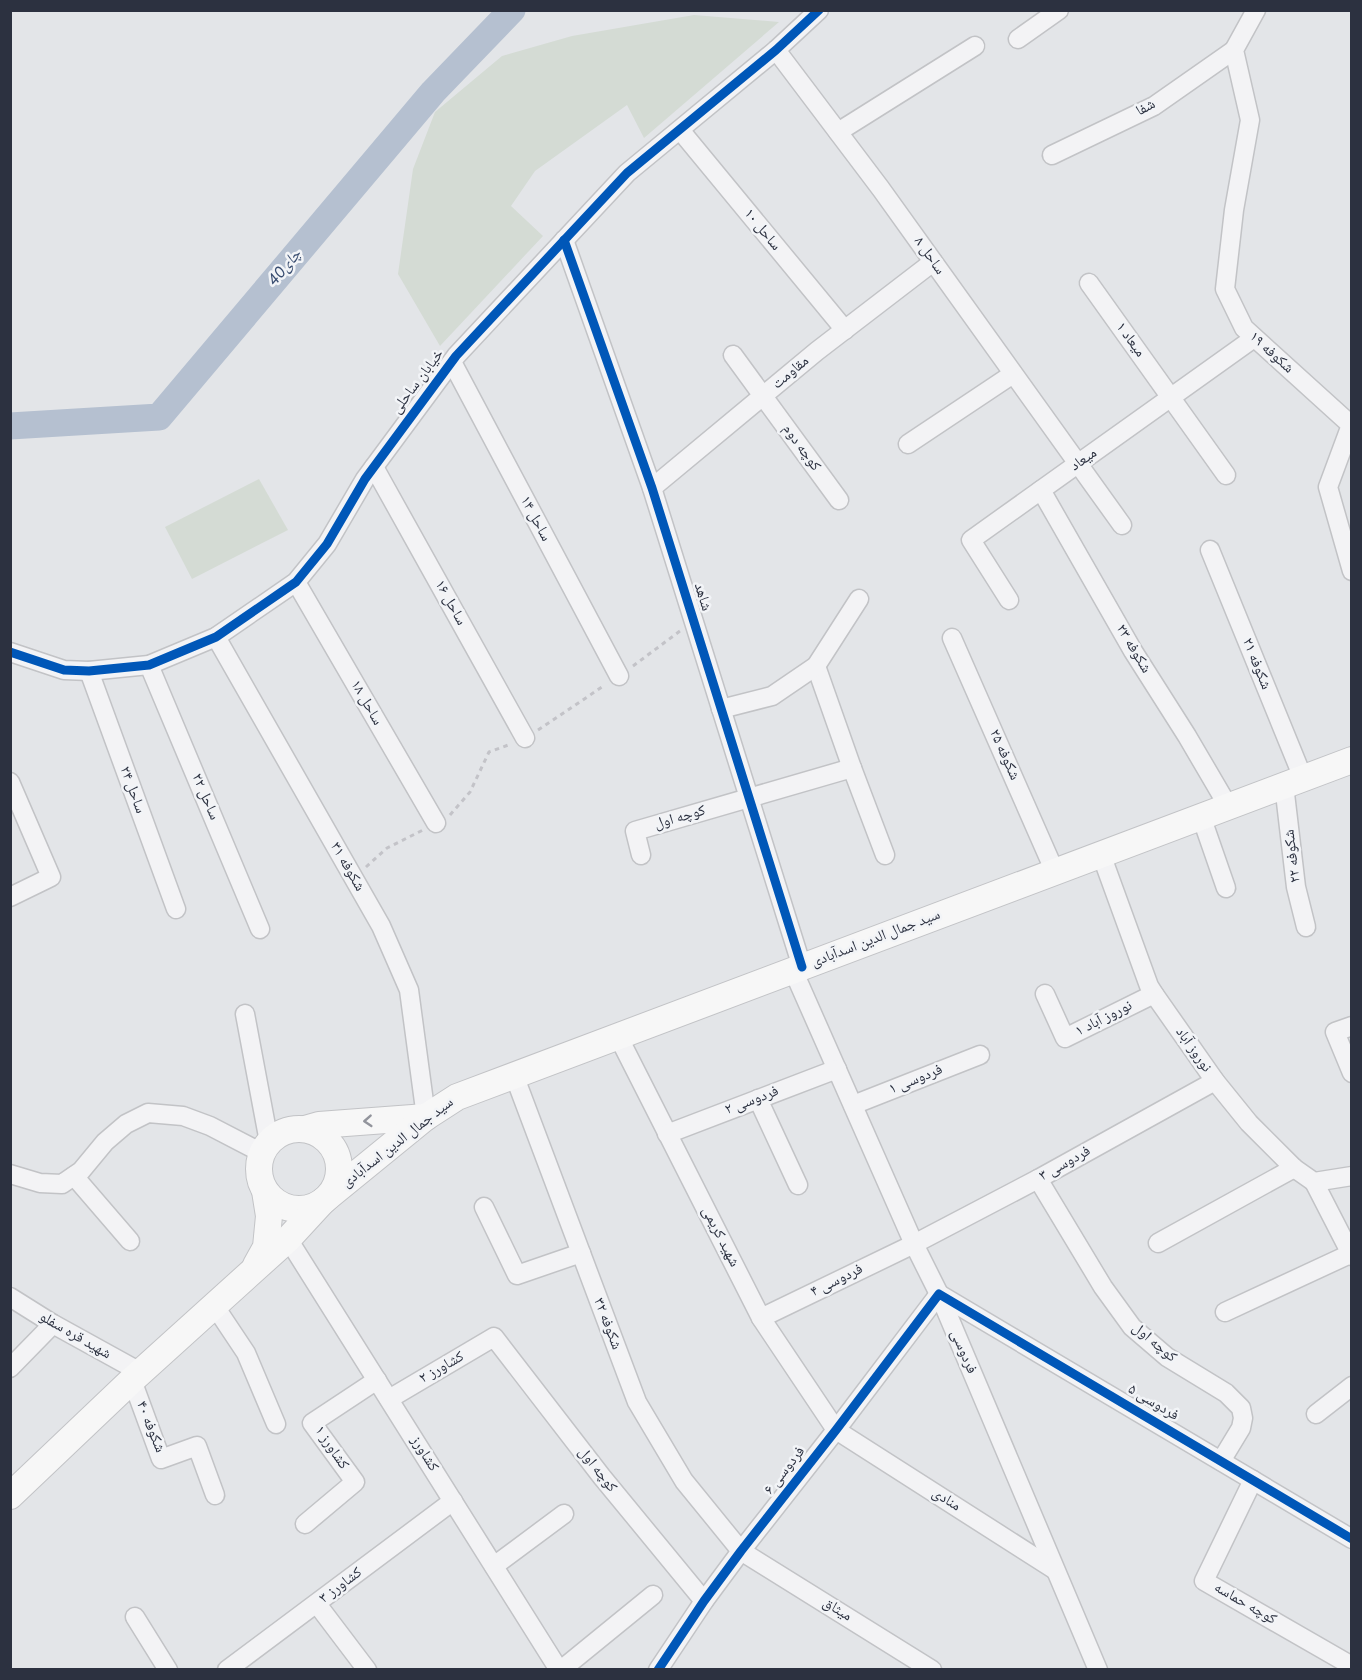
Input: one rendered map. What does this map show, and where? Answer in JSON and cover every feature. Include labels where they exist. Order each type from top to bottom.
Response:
[{"type":"main road","name":"سید جمال الدین اسدآبادی","points":[[323,1201],[426,1117],[457,1097],[1352,760]]},
{"type":"main road","points":[[254,1269],[266,1247],[269,1216],[259,1172],[266,1147],[280,1134],[292,1129],[305,1129],[319,1125],[426,1117]]},
{"type":"main road","points":[[10,1496],[136,1376],[288,1239],[333,1191],[338,1179],[339,1166],[336,1153],[318,1133],[305,1129]]},
{"type":"main road","points":[[265,1191],[285,1207],[298,1209],[312,1207],[323,1201]]},
{"type":"street","name":"خیابان ساحلی","points":[[10,652],[64,670],[149,665],[216,637],[296,582],[327,544],[374,467],[452,362],[627,173],[776,50],[819,10]]},
{"type":"street","points":[[1018,39],[1059,10]]},
{"type":"street","points":[[1233,50],[1256,10]]},
{"type":"street","points":[[838,132],[975,46]]},
{"type":"street","name":"ساحل ۸","points":[[776,50],[881,189],[1122,525]]},
{"type":"street","name":"شفا","points":[[1052,155],[1154,106],[1233,50]]},
{"type":"street","name":"شکوفه ۱۹","points":[[1233,50],[1250,120],[1234,210],[1225,289],[1244,328],[1352,424],[1328,487],[1352,571]]},
{"type":"street","name":"ساحل ۱۰","points":[[680,130],[845,330]]},
{"type":"street","name":"شاهد","points":[[564,240],[652,488],[749,798],[798,969]]},
{"type":"street","name":"مقاومت","points":[[652,488],[845,330],[933,262]]},
{"type":"street","name":"میعاد ۱","points":[[1089,283],[1226,475]]},
{"type":"street","name":"میعاد","points":[[1009,600],[971,540],[1254,338]]},
{"type":"street","points":[[733,355],[763,396]]},
{"type":"street","name":"ساحل ۱۴","points":[[452,362],[619,676]]},
{"type":"street","points":[[909,444],[1013,374]]},
{"type":"street","name":"کوچه دوم","points":[[763,396],[838,500]]},
{"type":"street","name":"ساحل ۱۶","points":[[374,467],[525,738]]},
{"type":"street","name":"شکوفه ۲۳","points":[[1041,490],[1133,651],[1228,806]]},
{"type":"street","name":"شکوفه ۲۱","points":[[1210,550],[1294,781]]},
{"type":"street","name":"ساحل ۱۸","points":[[296,582],[436,823]]},
{"type":"street","points":[[721,709],[772,696],[816,666],[858,599]]},
{"type":"street","name":"شکوفه ۳۱","points":[[216,637],[381,926],[409,990],[426,1117]]},
{"type":"street","name":"شکوفه ۲۵","points":[[952,638],[1055,872]]},
{"type":"street","name":"ساحل ۲۲","points":[[149,665],[260,929]]},
{"type":"street","points":[[816,666],[885,855]]},
{"type":"street","name":"ساحل ۲۴","points":[[89,670],[176,909]]},
{"type":"street","points":[[749,798],[852,768]]},
{"type":"street","name":"شکوفه ۲۲","points":[[1294,781],[1296,887],[1305,927]]},
{"type":"street","points":[[10,782],[51,877],[10,897]]},
{"type":"street","name":"کوچه اول","points":[[641,855],[635,831],[749,798]]},
{"type":"street","points":[[1201,816],[1226,888]]},
{"type":"street","name":"نوروز آباد","points":[[1101,854],[1149,986],[1154,994],[1215,1081],[1249,1123],[1294,1168],[1314,1182]]},
{"type":"street","name":"فردوسی","points":[[798,969],[837,1069],[914,1244],[939,1294],[1098,1670]]},
{"type":"street","name":"نوروز آباد ۱","points":[[1045,994],[1065,1038],[1154,994]]},
{"type":"street","points":[[10,1174],[40,1183],[62,1184],[81,1171],[105,1142],[126,1124],[148,1113],[183,1116],[266,1147],[245,1014]]},
{"type":"street","points":[[1352,1026],[1335,1032],[1352,1073]]},
{"type":"street","name":"شهید کریمی","points":[[618,1036],[761,1318],[836,1430]]},
{"type":"street","name":"فردوسی ۱","points":[[853,1105],[980,1055]]},
{"type":"street","name":"فردوسی ۲","points":[[667,1134],[837,1069]]},
{"type":"street","name":"شکوفه ۳۲","points":[[514,1075],[636,1402],[684,1481],[741,1551]]},
{"type":"street","name":"فردوسی ۳","points":[[914,1244],[1038,1179],[1215,1081]]},
{"type":"street","points":[[758,1099],[798,1185]]},
{"type":"street","points":[[1158,1243],[1294,1168]]},
{"type":"street","points":[[74,1176],[130,1241]]},
{"type":"street","points":[[1225,1312],[1351,1255],[1314,1182],[1352,1176]]},
{"type":"street","name":"کوچه اول","points":[[1038,1179],[1103,1287],[1132,1327],[1167,1356],[1226,1393],[1241,1408],[1243,1418],[1241,1428],[1221,1461]]},
{"type":"street","points":[[484,1207],[517,1275],[581,1253]]},
{"type":"street","name":"کشاورز","points":[[288,1239],[560,1670]]},
{"type":"street","name":"فردوسی ۴","points":[[761,1318],[914,1244]]},
{"type":"street","name":"فردوسی ۵","points":[[939,1294],[1352,1539]]},
{"type":"street","name":"فردوسی ۶","points":[[665,1667],[704,1601],[939,1294]]},
{"type":"street","name":"شهید قره سفلو","points":[[10,1298],[136,1376]]},
{"type":"street","points":[[214,1305],[246,1353],[276,1425]]},
{"type":"street","points":[[10,1368],[53,1324]]},
{"type":"street","name":"کوچه اول","points":[[494,1337],[602,1477],[704,1601]]},
{"type":"street","name":"کشاورز ۲","points":[[389,1399],[494,1337]]},
{"type":"street","name":"شکوفه ۴۰","points":[[136,1376],[161,1459],[197,1446],[216,1495]]},
{"type":"street","name":"کشاورز ۱","points":[[305,1524],[355,1482],[312,1424],[377,1380]]},
{"type":"street","points":[[1316,1414],[1352,1386]]},
{"type":"street","name":"منادی","points":[[836,1430],[1056,1570]]},
{"type":"street","name":"کوچه حماسه","points":[[1253,1480],[1204,1581],[1352,1666]]},
{"type":"street","name":"کشاورز ۳","points":[[227,1670],[453,1501]]},
{"type":"street","points":[[494,1566],[564,1515]]},
{"type":"street","name":"میثاق","points":[[741,1551],[932,1670]]},
{"type":"street","points":[[560,1670],[653,1595]]},
{"type":"street","points":[[317,1604],[367,1670]]},
{"type":"street","points":[[135,1617],[168,1670]]},
{"type":"shaded area","points":[[694,15],[779,22],[644,138],[627,105],[535,171],[511,206],[543,236],[440,346],[398,274],[413,169],[435,112],[502,56],[572,36]]},
{"type":"shaded area","points":[[259,479],[288,530],[192,579],[165,527]]},
{"type":"waterway","name":"40چای","points":[[10,426],[159,417],[433,92],[512,10]]},
{"type":"cycle path","points":[[10,652],[64,670],[89,671],[149,665],[216,637],[296,582],[327,544],[365,479],[456,356],[627,173],[776,50],[819,10]]},
{"type":"cycle path","points":[[564,240],[652,488],[802,967]]},
{"type":"cycle path","points":[[658,1670],[741,1551],[939,1294],[1352,1539]]}]
